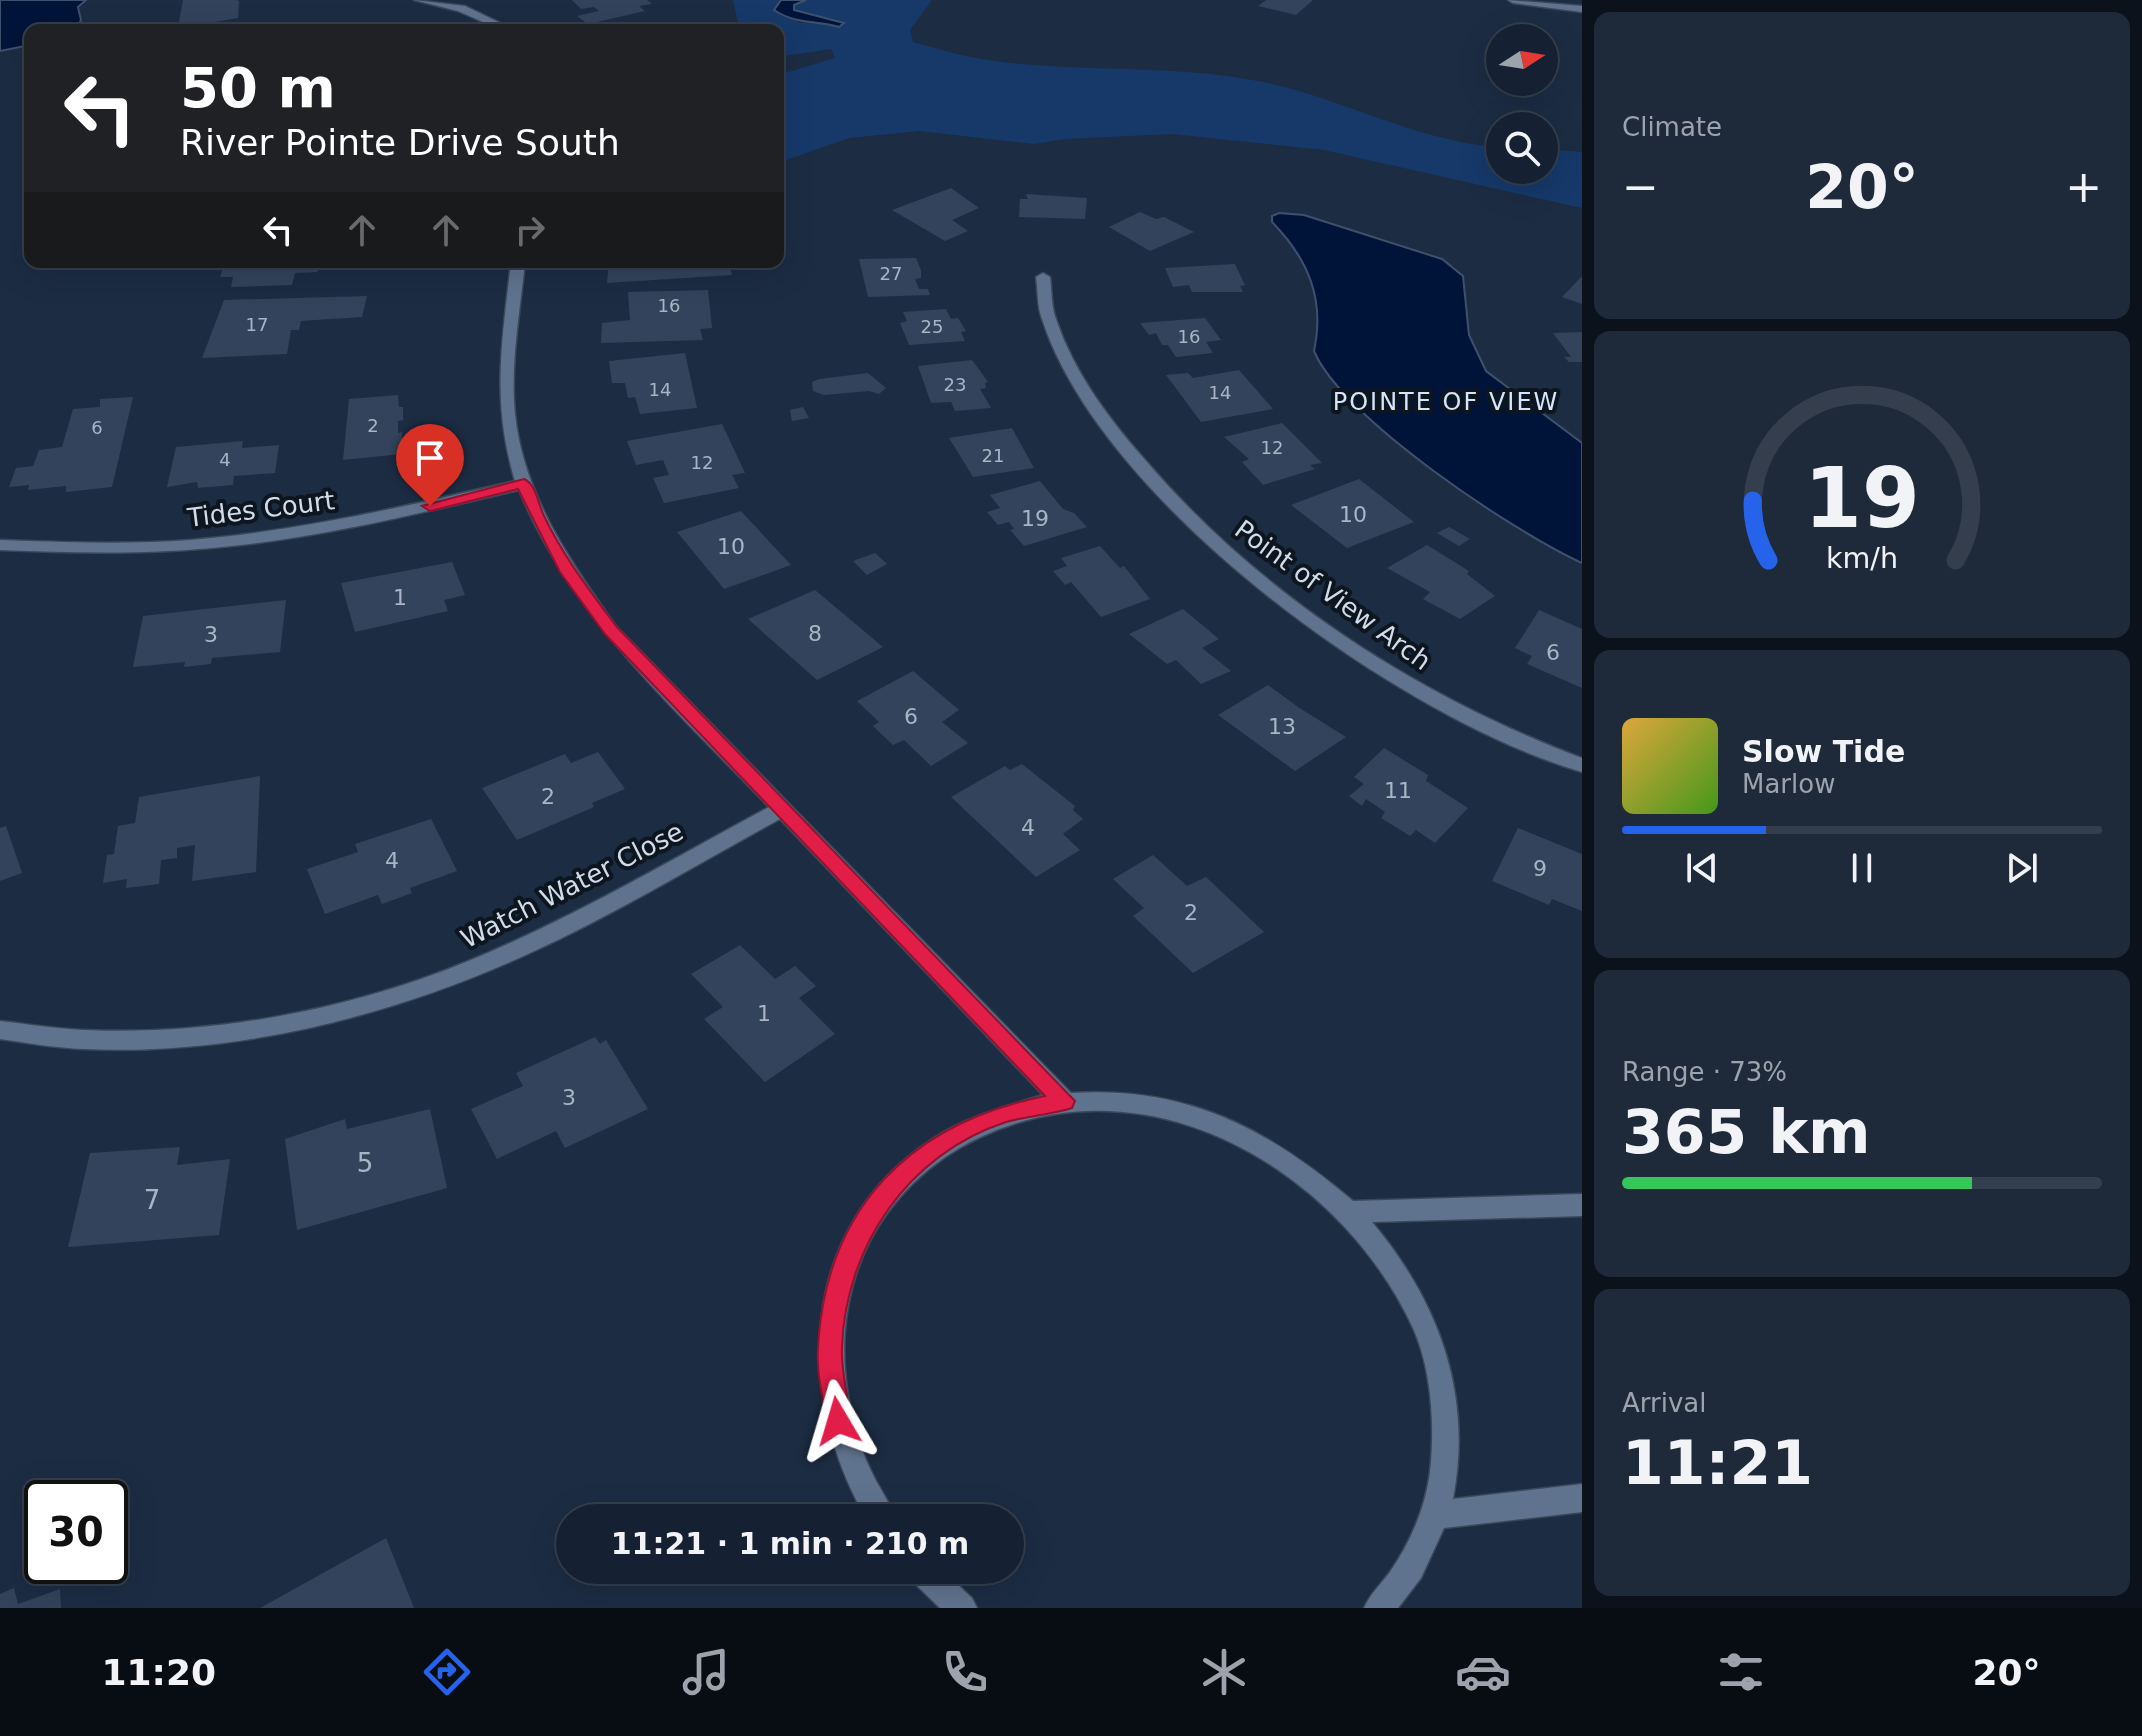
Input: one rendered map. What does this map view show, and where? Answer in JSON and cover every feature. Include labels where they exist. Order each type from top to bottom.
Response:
[{"type":"street","points":[[419,0],[461,8],[497,24]]},
{"type":"street","points":[[1513,0],[1582,9]]},
{"type":"street","points":[[517,268],[506,380],[510,430],[524,484],[536,515],[568,572],[610,630],[1064,1101]]},
{"type":"street","name":"Point of View Arch","points":[[1043,277],[1049,318],[1072,371],[1107,426],[1152,481],[1210,538],[1282,596],[1391,675],[1524,744],[1582,765]]},
{"type":"street","name":"Tides Court","points":[[0,545],[115,549],[282,535],[373,519],[524,484]]},
{"type":"street","name":"Watch Water Close","points":[[0,1030],[94,1040],[213,1035],[315,1018],[413,991],[521,948],[784,808]]},
{"type":"street","points":[[873,1504],[865,1492],[838,1421],[829,1350],[838,1284],[863,1225],[900,1176],[948,1139],[1003,1114],[1064,1101],[1127,1102],[1165,1108],[1215,1123],[1263,1145],[1298,1168],[1351,1212],[1392,1263],[1424,1321],[1442,1385],[1447,1451],[1436,1515],[1406,1580],[1379,1608]]},
{"type":"street","points":[[1351,1212],[1582,1205]]},
{"type":"street","points":[[1436,1515],[1582,1498]]},
{"type":"street","points":[[936,1584],[962,1608]]},
{"type":"shaded area","points":[[0,0],[86,0],[78,7],[81,20],[79,24],[24,24],[24,46],[0,51]]},
{"type":"shaded area","points":[[733,0],[781,0],[774,10],[800,23],[823,22],[839,26],[794,10],[794,5],[806,0],[932,0],[910,30],[913,42],[991,61],[1190,72],[1283,87],[1437,136],[1486,145],[1486,184],[1558,184],[1558,150],[1582,152],[1582,208],[1324,150],[1172,134],[1065,139],[1034,144],[919,131],[849,138],[784,161],[784,73],[835,58],[831,49],[784,56],[784,24],[738,24]]},
{"type":"shaded area","points":[[781,0],[806,0],[794,5],[794,10],[844,23],[839,27],[790,18],[774,10]]},
{"type":"shaded area","points":[[1279,213],[1304,215],[1442,259],[1463,276],[1469,335],[1486,371],[1582,443],[1582,563],[1515,526],[1433,470],[1358,408],[1331,378],[1314,351],[1317,315],[1311,282],[1296,251],[1272,222],[1272,216]]},
{"type":"building","points":[[183,0],[239,1],[238,18],[179,24]]},
{"type":"building","points":[[572,0],[647,0],[652,4],[639,6],[645,11],[588,24],[577,16],[599,11],[594,7],[581,9]]},
{"type":"building","points":[[1266,0],[1313,0],[1296,15],[1258,6]]},
{"type":"building","points":[[951,188],[979,208],[952,220],[968,231],[945,241],[892,210]]},
{"type":"building","points":[[1026,194],[1087,198],[1085,219],[1019,217],[1020,199],[1028,199]]},
{"type":"building","points":[[1140,212],[1156,219],[1164,217],[1194,232],[1150,251],[1109,227]]},
{"type":"building","points":[[916,258],[921,278],[915,279],[919,289],[928,289],[930,295],[868,297],[859,259]]},
{"type":"building","points":[[1235,264],[1245,285],[1240,286],[1243,292],[1192,292],[1189,285],[1173,287],[1165,268]]},
{"type":"building","points":[[223,268],[319,268],[317,272],[295,273],[292,285],[231,287],[233,277],[220,277]]},
{"type":"building","points":[[608,268],[730,268],[732,275],[607,283]]},
{"type":"building","points":[[1582,276],[1582,304],[1562,297]]},
{"type":"building","points":[[708,290],[712,328],[700,329],[703,340],[601,343],[602,323],[630,320],[628,292]]},
{"type":"building","points":[[367,296],[362,317],[301,321],[299,330],[291,330],[287,354],[202,358],[224,300]]},
{"type":"building","points":[[946,309],[951,319],[958,318],[966,331],[961,332],[965,341],[909,345],[900,323],[907,321],[903,312]]},
{"type":"building","points":[[1205,318],[1221,340],[1206,342],[1213,353],[1176,357],[1168,345],[1162,345],[1156,333],[1149,335],[1140,323]]},
{"type":"building","points":[[1582,332],[1582,362],[1569,362],[1564,357],[1571,357],[1553,333]]},
{"type":"building","points":[[685,353],[697,408],[640,414],[635,397],[628,398],[625,383],[612,383],[609,361]]},
{"type":"building","points":[[972,360],[988,382],[985,383],[986,388],[980,389],[991,408],[955,411],[951,402],[931,403],[918,366]]},
{"type":"building","points":[[1239,370],[1273,409],[1201,422],[1166,375],[1188,373],[1193,378]]},
{"type":"building","points":[[868,373],[886,388],[879,394],[869,391],[824,395],[813,391],[812,382],[819,379]]},
{"type":"building","points":[[398,395],[399,407],[403,407],[403,420],[398,421],[398,433],[402,432],[402,454],[343,460],[349,399]]},
{"type":"building","points":[[133,397],[112,487],[66,492],[66,486],[28,490],[29,485],[9,487],[16,468],[33,466],[39,450],[62,447],[73,409],[100,407],[100,399]]},
{"type":"building","points":[[803,407],[809,418],[792,421],[790,410]]},
{"type":"building","points":[[1282,423],[1322,463],[1310,465],[1315,469],[1263,485],[1242,462],[1249,459],[1224,437]]},
{"type":"building","points":[[722,424],[745,473],[732,475],[739,488],[664,503],[653,478],[669,475],[663,460],[636,465],[627,441]]},
{"type":"building","points":[[1012,428],[1034,468],[973,477],[949,438]]},
{"type":"building","points":[[243,441],[242,448],[279,445],[275,473],[234,476],[233,485],[198,488],[197,482],[167,487],[176,447]]},
{"type":"building","points":[[1359,479],[1414,522],[1347,548],[1291,505]]},
{"type":"building","points":[[1040,481],[1063,509],[1074,513],[1087,527],[1024,546],[1010,530],[1014,529],[1009,522],[998,525],[987,512],[1000,508],[990,495]]},
{"type":"building","points":[[741,511],[791,565],[724,589],[677,532]]},
{"type":"building","points":[[1449,527],[1470,539],[1459,546],[1437,533]]},
{"type":"building","points":[[1427,545],[1469,571],[1467,574],[1495,596],[1460,619],[1423,599],[1430,592],[1387,568]]},
{"type":"building","points":[[1100,546],[1120,568],[1124,566],[1150,599],[1101,617],[1071,582],[1065,585],[1053,571],[1067,566],[1061,558]]},
{"type":"building","points":[[875,553],[887,564],[867,575],[853,561]]},
{"type":"building","points":[[452,562],[465,595],[444,600],[448,611],[355,632],[341,583]]},
{"type":"building","points":[[815,590],[883,647],[817,680],[748,619]]},
{"type":"building","points":[[286,600],[280,652],[212,658],[211,664],[184,667],[185,662],[133,667],[143,616]]},
{"type":"building","points":[[1183,609],[1219,639],[1202,648],[1231,671],[1201,684],[1176,660],[1167,664],[1129,634]]},
{"type":"building","points":[[1539,610],[1582,629],[1582,688],[1527,664],[1532,656],[1515,648]]},
{"type":"building","points":[[913,671],[959,710],[942,722],[968,743],[931,766],[904,740],[893,745],[873,726],[879,722],[857,701]]},
{"type":"building","points":[[1268,685],[1346,737],[1295,771],[1218,715]]},
{"type":"building","points":[[1384,748],[1428,775],[1426,781],[1468,808],[1435,843],[1416,830],[1410,836],[1381,818],[1385,812],[1366,799],[1362,806],[1349,796],[1364,784],[1354,777]]},
{"type":"building","points":[[598,752],[625,789],[592,803],[594,807],[517,840],[482,788],[565,754],[571,763]]},
{"type":"building","points":[[1022,764],[1075,806],[1073,810],[1083,819],[1063,834],[1080,850],[1036,877],[951,797],[1005,766],[1010,770]]},
{"type":"building","points":[[260,776],[256,872],[192,881],[195,845],[177,848],[177,858],[161,860],[159,884],[126,888],[127,879],[103,883],[107,855],[114,854],[118,826],[135,823],[139,797]]},
{"type":"building","points":[[431,819],[457,871],[410,888],[412,893],[382,904],[378,895],[325,914],[307,869],[358,852],[355,844]]},
{"type":"building","points":[[6,826],[22,873],[0,881],[0,828]]},
{"type":"building","points":[[1518,828],[1582,854],[1582,911],[1552,899],[1549,905],[1492,881]]},
{"type":"building","points":[[1153,855],[1187,886],[1206,877],[1264,932],[1193,973],[1133,916],[1144,908],[1113,879]]},
{"type":"building","points":[[740,945],[775,979],[795,966],[816,986],[799,998],[835,1034],[765,1082],[704,1019],[723,1007],[691,974]]},
{"type":"building","points":[[595,1037],[600,1044],[606,1040],[648,1109],[565,1148],[556,1131],[497,1159],[471,1109],[523,1086],[516,1073]]},
{"type":"building","points":[[430,1109],[447,1188],[297,1230],[285,1139],[345,1119],[347,1129]]},
{"type":"building","points":[[180,1147],[177,1165],[230,1159],[219,1235],[68,1247],[90,1153]]},
{"type":"building","points":[[386,1538],[414,1608],[260,1608]]},
{"type":"building","points":[[14,1588],[18,1604],[60,1589],[61,1608],[0,1608],[0,1594]]},
{"type":"district","name":"POINTE OF VIEW","points":[[1446,402]]},
{"type":"route","points":[[430,506],[524,484],[536,515],[568,572],[610,630],[1064,1101],[1003,1114],[948,1139],[900,1176],[863,1225],[838,1284],[829,1350],[838,1421]]}]
